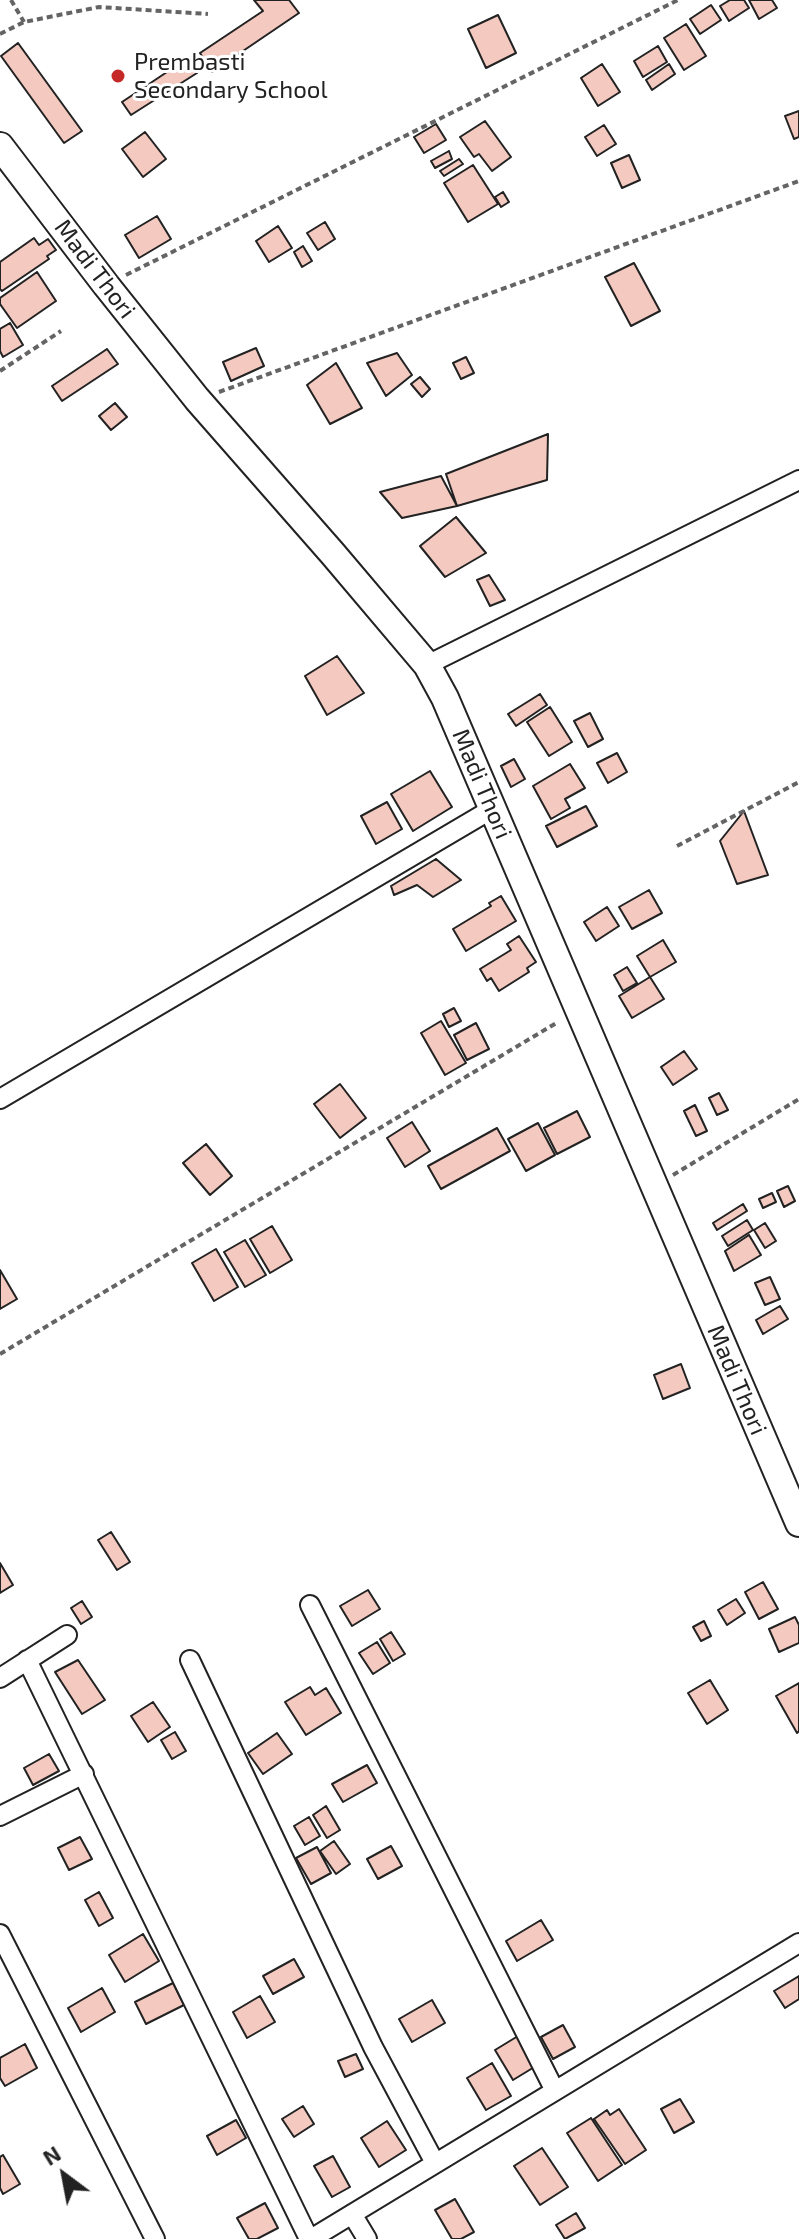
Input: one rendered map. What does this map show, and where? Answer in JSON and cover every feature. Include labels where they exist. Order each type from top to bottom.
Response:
[{"type":"main road","name":"Madi Thori","points":[[0,146],[197,399],[427,665],[445,698],[799,1523]]},
{"type":"street","points":[[427,665],[799,480]]},
{"type":"street","points":[[0,1099],[492,809]]},
{"type":"street","points":[[310,1605],[555,2091]]},
{"type":"street","points":[[0,1678],[67,1635]]},
{"type":"street","points":[[27,1660],[310,2239],[799,1943]]},
{"type":"street","points":[[190,1660],[373,2047],[435,2163]]},
{"type":"street","points":[[0,1816],[84,1774]]},
{"type":"street","points":[[0,1934],[155,2239]]},
{"type":"street","points":[[352,2214],[367,2239]]},
{"type":"path","points":[[11,0],[24,22]]},
{"type":"path","points":[[106,285],[678,0]]},
{"type":"path","points":[[0,34],[24,22],[99,7],[208,14]]},
{"type":"path","points":[[197,399],[799,181]]},
{"type":"path","points":[[0,371],[61,331]]},
{"type":"path","points":[[677,846],[799,782]]},
{"type":"path","points":[[0,1354],[578,1010]]},
{"type":"path","points":[[654,1186],[799,1099]]},
{"type":"building","points":[[254,0],[289,0],[299,13],[212,72],[200,53],[263,11]]},
{"type":"building","points":[[730,0],[744,0],[749,8],[729,21],[720,6]]},
{"type":"building","points":[[749,0],[772,0],[777,8],[759,19]]},
{"type":"building","points":[[711,5],[721,20],[700,34],[690,19]]},
{"type":"building","points":[[498,15],[516,53],[486,68],[468,29]]},
{"type":"building","points":[[686,24],[706,56],[684,70],[664,38]]},
{"type":"building","points":[[18,43],[82,131],[64,143],[1,56]]},
{"type":"building","points":[[658,46],[667,62],[643,77],[634,61]]},
{"type":"building","points":[[188,58],[197,73],[131,115],[122,102]]},
{"type":"building","points":[[602,64],[620,92],[598,106],[581,78]]},
{"type":"building","points":[[669,64],[675,74],[652,90],[646,80]]},
{"type":"building","points":[[799,111],[799,137],[794,139],[785,116]]},
{"type":"building","points":[[485,121],[511,157],[492,171],[479,154],[474,157],[460,137]]},
{"type":"building","points":[[436,124],[446,140],[424,153],[414,137]]},
{"type":"building","points":[[604,125],[616,144],[597,156],[585,137]]},
{"type":"building","points":[[145,132],[166,159],[143,177],[122,149]]},
{"type":"building","points":[[449,151],[452,159],[435,168],[431,161]]},
{"type":"building","points":[[629,155],[640,180],[622,188],[611,163]]},
{"type":"building","points":[[459,159],[463,164],[444,176],[440,171]]},
{"type":"building","points":[[473,165],[498,204],[468,222],[444,183]]},
{"type":"building","points":[[503,192],[509,202],[501,207],[495,197]]},
{"type":"building","points":[[157,216],[171,239],[139,258],[125,235]]},
{"type":"building","points":[[325,222],[335,239],[318,250],[307,233]]},
{"type":"building","points":[[278,226],[292,248],[269,262],[256,241]]},
{"type":"building","points":[[34,238],[39,245],[48,239],[56,250],[47,256],[49,259],[2,291],[0,262]]},
{"type":"building","points":[[303,246],[312,261],[302,267],[294,252]]},
{"type":"building","points":[[634,263],[660,311],[631,326],[605,277]]},
{"type":"building","points":[[37,272],[56,301],[17,328],[0,304],[0,298]]},
{"type":"building","points":[[10,323],[23,345],[3,357],[0,329]]},
{"type":"building","points":[[256,348],[264,366],[231,381],[223,362]]},
{"type":"building","points":[[107,349],[118,364],[62,401],[52,386]]},
{"type":"building","points":[[397,353],[412,375],[386,396],[367,363]]},
{"type":"building","points":[[466,357],[474,373],[461,379],[453,363]]},
{"type":"building","points":[[336,363],[362,408],[330,424],[307,385]]},
{"type":"building","points":[[420,377],[430,389],[422,397],[411,384]]},
{"type":"building","points":[[115,403],[127,417],[111,430],[99,416]]},
{"type":"building","points":[[548,434],[547,480],[457,506],[446,474]]},
{"type":"building","points":[[441,476],[457,506],[402,518],[380,492]]},
{"type":"building","points":[[456,517],[486,553],[445,577],[420,546]]},
{"type":"building","points":[[489,575],[505,600],[490,606],[477,580]]},
{"type":"building","points":[[337,656],[364,693],[327,715],[305,676]]},
{"type":"building","points":[[540,694],[547,705],[516,726],[508,714]]},
{"type":"building","points":[[550,707],[572,742],[549,756],[527,722]]},
{"type":"building","points":[[590,713],[603,739],[588,747],[574,721]]},
{"type":"building","points":[[617,753],[627,772],[608,783],[597,763]]},
{"type":"building","points":[[514,759],[525,779],[511,787],[501,766]]},
{"type":"building","points":[[570,764],[585,788],[565,799],[570,808],[551,819],[533,786]]},
{"type":"building","points":[[430,771],[452,807],[413,831],[391,794]]},
{"type":"building","points":[[387,802],[402,829],[376,844],[361,816]]},
{"type":"building","points":[[586,806],[597,826],[557,847],[546,826]]},
{"type":"building","points":[[744,811],[768,875],[737,884],[720,841]]},
{"type":"building","points":[[436,859],[461,880],[433,897],[417,885],[394,895],[391,886]]},
{"type":"building","points":[[649,890],[662,913],[632,929],[619,907]]},
{"type":"building","points":[[501,896],[516,921],[466,951],[453,929],[491,906],[489,903]]},
{"type":"building","points":[[607,907],[619,926],[596,941],[584,922]]},
{"type":"building","points":[[519,936],[536,962],[527,968],[529,972],[499,991],[491,978],[487,981],[480,969],[511,950],[507,944]]},
{"type":"building","points":[[663,940],[676,962],[650,977],[637,956]]},
{"type":"building","points":[[627,967],[637,983],[623,991],[614,975]]},
{"type":"building","points":[[650,977],[664,999],[632,1018],[619,996]]},
{"type":"building","points":[[454,1008],[461,1021],[449,1027],[443,1014]]},
{"type":"building","points":[[441,1021],[466,1063],[445,1075],[421,1033]]},
{"type":"building","points":[[476,1023],[489,1049],[467,1060],[454,1035]]},
{"type":"building","points":[[684,1051],[697,1069],[673,1085],[661,1067]]},
{"type":"building","points":[[340,1084],[366,1118],[340,1138],[314,1104]]},
{"type":"building","points":[[719,1093],[728,1110],[717,1115],[709,1098]]},
{"type":"building","points":[[695,1105],[707,1131],[696,1136],[684,1111]]},
{"type":"building","points":[[577,1111],[590,1137],[557,1154],[544,1128]]},
{"type":"building","points":[[412,1122],[430,1151],[405,1167],[387,1138]]},
{"type":"building","points":[[538,1123],[555,1155],[526,1171],[508,1139]]},
{"type":"building","points":[[497,1128],[510,1151],[441,1189],[428,1166]]},
{"type":"building","points":[[206,1144],[232,1176],[210,1195],[183,1163]]},
{"type":"building","points":[[788,1186],[795,1201],[784,1207],[777,1191]]},
{"type":"building","points":[[772,1193],[776,1202],[763,1208],[759,1199]]},
{"type":"building","points":[[743,1204],[747,1211],[717,1230],[713,1223]]},
{"type":"building","points":[[747,1220],[753,1230],[728,1246],[722,1236]]},
{"type":"building","points":[[765,1223],[776,1241],[765,1248],[754,1230]]},
{"type":"building","points":[[272,1226],[292,1260],[270,1273],[250,1239]]},
{"type":"building","points":[[749,1235],[761,1255],[734,1271],[725,1251]]},
{"type":"building","points":[[245,1240],[266,1275],[245,1287],[224,1252]]},
{"type":"building","points":[[216,1249],[238,1287],[214,1301],[192,1263]]},
{"type":"building","points":[[0,1270],[17,1299],[0,1309]]},
{"type":"building","points":[[770,1277],[780,1299],[765,1305],[755,1283]]},
{"type":"building","points":[[780,1306],[788,1319],[763,1334],[756,1320]]},
{"type":"building","points":[[681,1364],[690,1388],[663,1399],[654,1375]]},
{"type":"building","points":[[111,1532],[130,1562],[117,1570],[98,1540]]},
{"type":"building","points":[[0,1563],[13,1585],[0,1593]]},
{"type":"building","points":[[763,1582],[778,1609],[759,1619],[745,1592]]},
{"type":"building","points":[[368,1590],[380,1609],[352,1626],[340,1606]]},
{"type":"building","points":[[736,1599],[745,1613],[727,1625],[718,1610]]},
{"type":"building","points":[[82,1601],[92,1617],[81,1624],[71,1608]]},
{"type":"building","points":[[795,1617],[799,1625],[799,1643],[779,1652],[769,1629]]},
{"type":"building","points":[[704,1621],[711,1636],[701,1641],[693,1627]]},
{"type":"building","points":[[391,1632],[405,1654],[393,1661],[380,1639]]},
{"type":"building","points":[[377,1642],[390,1663],[373,1674],[359,1653]]},
{"type":"building","points":[[78,1660],[105,1700],[82,1714],[55,1672]]},
{"type":"building","points":[[710,1680],[728,1710],[707,1724],[688,1693]]},
{"type":"building","points":[[799,1683],[799,1731],[797,1733],[776,1696]]},
{"type":"building","points":[[310,1687],[315,1695],[326,1688],[341,1713],[306,1735],[285,1702]]},
{"type":"building","points":[[153,1702],[170,1727],[148,1742],[131,1716]]},
{"type":"building","points":[[175,1732],[186,1751],[172,1759],[161,1740]]},
{"type":"building","points":[[277,1733],[292,1754],[263,1774],[248,1753]]},
{"type":"building","points":[[49,1754],[59,1771],[33,1785],[24,1768]]},
{"type":"building","points":[[367,1765],[377,1783],[343,1802],[332,1784]]},
{"type":"building","points":[[326,1806],[340,1830],[327,1838],[313,1815]]},
{"type":"building","points":[[309,1817],[320,1836],[305,1845],[294,1826]]},
{"type":"building","points":[[80,1837],[92,1859],[69,1870],[58,1848]]},
{"type":"building","points":[[334,1841],[350,1864],[336,1874],[320,1851]]},
{"type":"building","points":[[391,1846],[402,1866],[378,1879],[367,1859]]},
{"type":"building","points":[[317,1847],[331,1873],[311,1884],[296,1858]]},
{"type":"building","points":[[99,1892],[113,1918],[99,1926],[85,1900]]},
{"type":"building","points":[[541,1920],[553,1940],[517,1961],[506,1941]]},
{"type":"building","points":[[143,1934],[159,1961],[125,1982],[109,1955]]},
{"type":"building","points":[[294,1959],[304,1977],[273,1994],[263,1976]]},
{"type":"building","points":[[799,1976],[799,1999],[785,2008],[774,1991]]},
{"type":"building","points":[[173,1983],[184,2005],[146,2024],[135,2002]]},
{"type":"building","points":[[102,1988],[115,2012],[81,2032],[68,2008]]},
{"type":"building","points":[[260,1996],[275,2022],[247,2038],[233,2012]]},
{"type":"building","points":[[432,2000],[445,2023],[412,2042],[399,2019]]},
{"type":"building","points":[[563,2025],[575,2047],[553,2059],[541,2037]]},
{"type":"building","points":[[518,2036],[536,2066],[513,2080],[495,2050]]},
{"type":"building","points":[[25,2044],[37,2068],[5,2086],[0,2078],[0,2058]]},
{"type":"building","points":[[356,2054],[363,2069],[345,2077],[338,2061]]},
{"type":"building","points":[[492,2063],[511,2096],[486,2110],[467,2078]]},
{"type":"building","points":[[680,2099],[694,2122],[674,2133],[661,2109]]},
{"type":"building","points":[[303,2106],[314,2124],[294,2137],[282,2119]]},
{"type":"building","points":[[619,2109],[646,2150],[625,2164],[594,2119],[607,2110],[610,2115]]},
{"type":"building","points":[[591,2118],[622,2165],[598,2181],[567,2133]]},
{"type":"building","points":[[236,2120],[246,2138],[217,2155],[207,2136]]},
{"type":"building","points":[[387,2121],[406,2150],[379,2167],[361,2138]]},
{"type":"building","points":[[542,2148],[568,2187],[540,2205],[514,2166]]},
{"type":"building","points":[[3,2155],[20,2184],[3,2194],[0,2188],[0,2157]]},
{"type":"building","points":[[333,2156],[350,2187],[332,2197],[314,2166]]},
{"type":"building","points":[[455,2199],[474,2232],[461,2239],[452,2239],[435,2210]]},
{"type":"building","points":[[265,2203],[278,2228],[257,2239],[249,2239],[237,2218]]},
{"type":"building","points":[[576,2213],[585,2228],[565,2239],[556,2225]]},
{"type":"place","name":"Prembasti Secondary School","points":[[118,76]]}]
